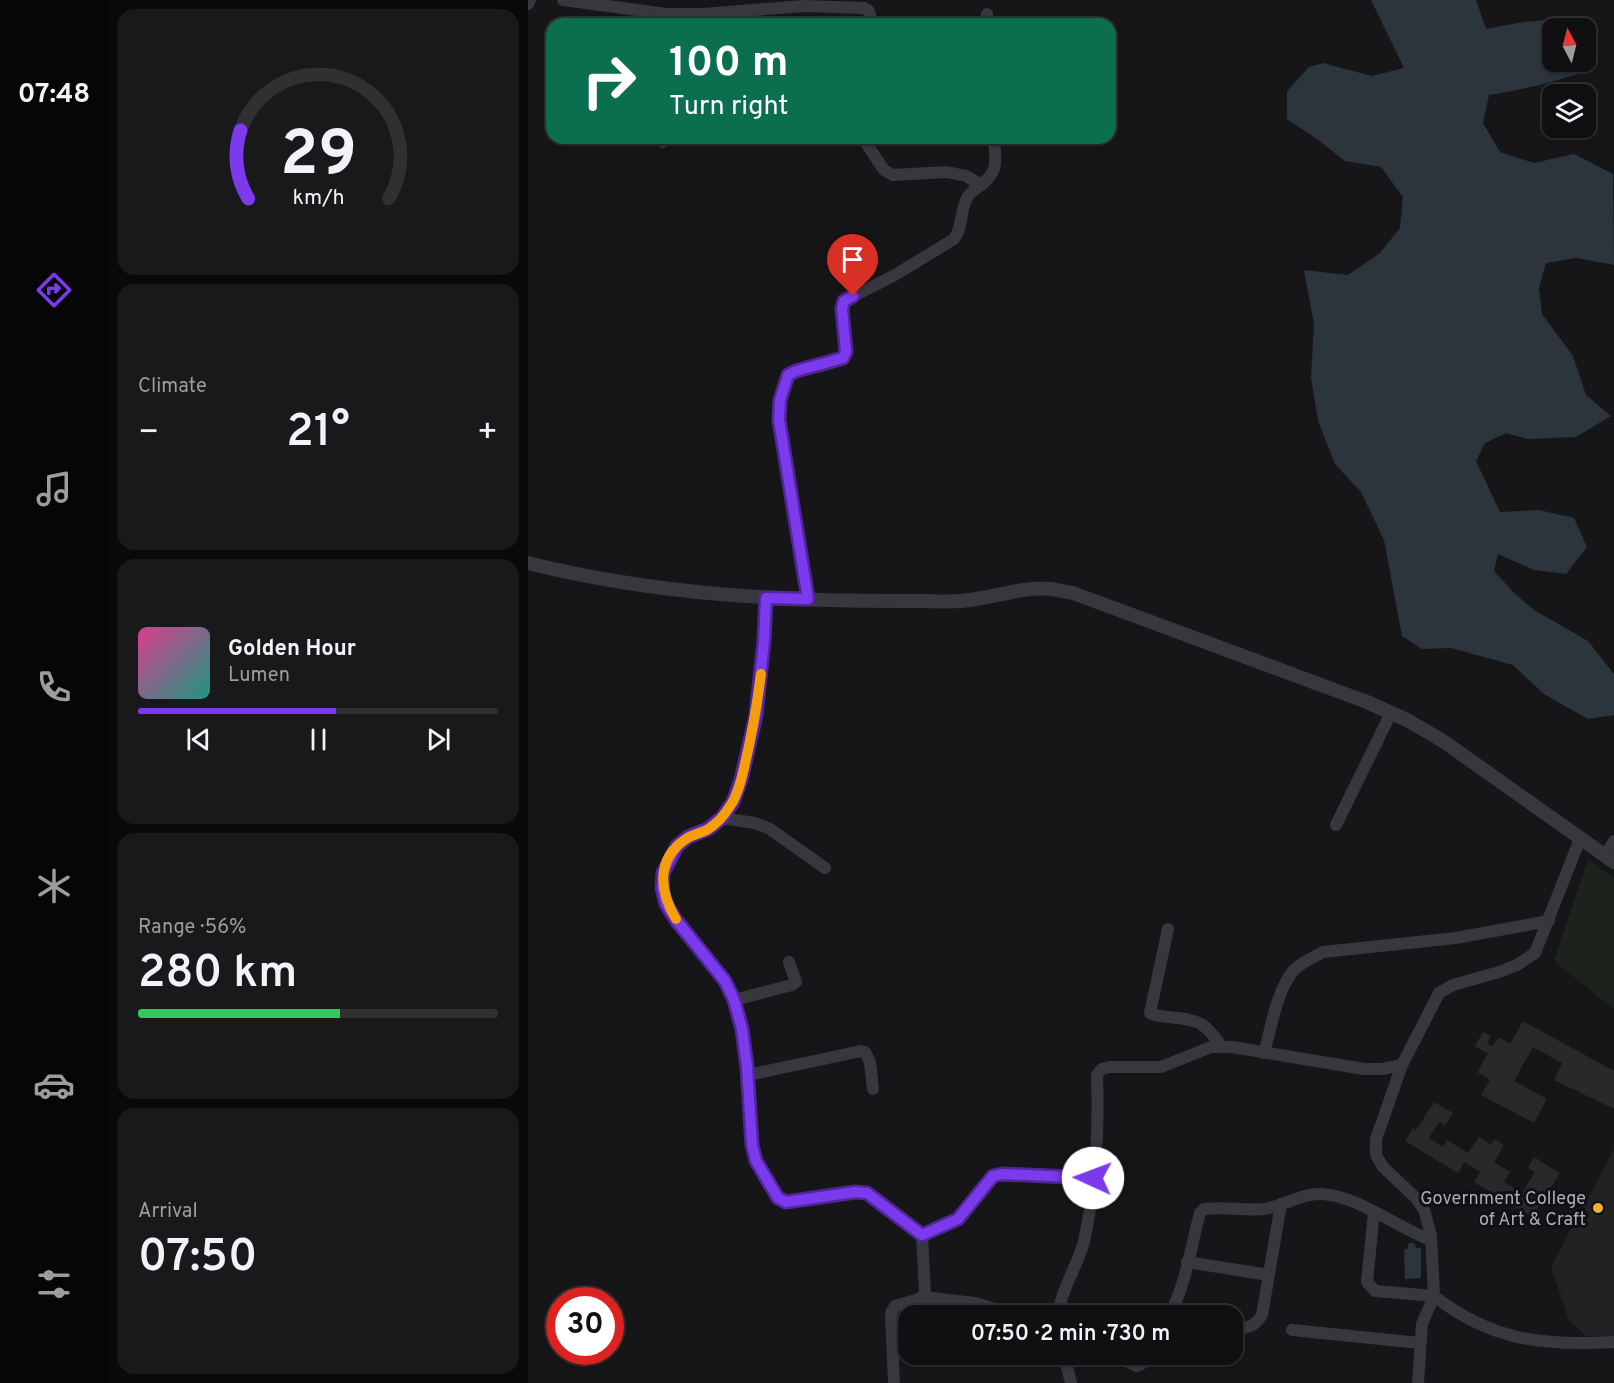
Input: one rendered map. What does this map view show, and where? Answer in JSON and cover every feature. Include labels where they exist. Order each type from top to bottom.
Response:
[{"type":"street","points":[[563,0],[645,18],[803,6],[864,8],[869,11],[871,18]]},
{"type":"street","points":[[867,144],[884,170],[893,175],[947,172],[966,176],[981,185]]},
{"type":"street","points":[[808,599],[779,420],[784,384],[788,375],[796,371],[843,358],[846,352],[842,309],[844,301],[895,275],[954,239],[959,233],[966,200],[996,170],[994,144]]},
{"type":"street","points":[[528,562],[579,575],[661,588],[766,598],[868,602],[962,601],[1028,590],[1049,589],[1073,593],[1390,713],[1443,741],[1610,859],[1614,841]]},
{"type":"street","points":[[766,598],[756,715],[741,780],[733,802],[722,818],[708,829],[688,837],[677,846],[663,873],[662,888],[666,904],[676,920],[725,981],[734,1000],[742,1029],[748,1075],[752,1145],[756,1161],[778,1198],[786,1202],[855,1192],[867,1193],[922,1235]]},
{"type":"street","points":[[1336,825],[1390,713]]},
{"type":"street","points":[[722,818],[755,823],[770,829],[825,868]]},
{"type":"street","points":[[1418,1383],[1422,1324],[1434,1296],[1431,1240],[1424,1210],[1416,1198],[1383,1167],[1376,1155],[1376,1139],[1402,1065],[1439,993],[1453,985],[1517,965],[1535,953],[1580,839]]},
{"type":"street","points":[[1264,1053],[1279,1000],[1288,979],[1295,969],[1323,952],[1456,938],[1549,921]]},
{"type":"street","points":[[1168,929],[1150,1012],[1155,1016],[1189,1019],[1200,1023],[1210,1029],[1222,1047]]},
{"type":"street","points":[[734,1000],[792,985],[796,982],[789,962]]},
{"type":"street","points":[[1059,1305],[1084,1240],[1099,1111],[1097,1075],[1102,1069],[1161,1066],[1211,1047],[1365,1069],[1382,1069],[1402,1065]]},
{"type":"street","points":[[748,1075],[861,1051],[865,1052],[870,1062],[873,1089]]},
{"type":"street","points":[[922,1235],[958,1219],[993,1176],[1002,1174],[1093,1178]]},
{"type":"street","points":[[1174,1305],[1200,1213],[1204,1209],[1264,1209],[1300,1197],[1321,1194],[1359,1204],[1431,1240]]},
{"type":"street","points":[[1243,1329],[1252,1327],[1262,1315],[1281,1204]]},
{"type":"street","points":[[1374,1212],[1366,1282],[1375,1291],[1434,1296],[1471,1320],[1506,1335],[1532,1341],[1572,1344],[1614,1342]]},
{"type":"street","points":[[922,1235],[926,1294],[923,1298]]},
{"type":"street","points":[[1187,1262],[1269,1275]]},
{"type":"street","points":[[894,1383],[891,1313],[895,1306],[923,1298],[982,1305]]},
{"type":"street","points":[[1292,1330],[1420,1343]]},
{"type":"street","points":[[1067,1365],[1071,1383]]},
{"type":"shaded area","points":[[1371,0],[1476,0],[1486,29],[1542,20],[1542,72],[1581,72],[1535,86],[1489,95],[1483,123],[1500,152],[1534,163],[1574,154],[1613,174],[1614,265],[1576,258],[1546,263],[1539,288],[1542,314],[1573,356],[1586,395],[1611,416],[1576,437],[1528,439],[1506,433],[1485,443],[1476,461],[1500,512],[1539,510],[1574,518],[1587,547],[1566,574],[1534,570],[1498,554],[1494,571],[1534,610],[1588,641],[1614,674],[1614,715],[1588,719],[1544,694],[1513,665],[1451,648],[1422,649],[1402,636],[1384,540],[1361,492],[1335,464],[1318,421],[1311,377],[1314,324],[1304,270],[1348,275],[1380,253],[1400,228],[1403,197],[1381,167],[1345,161],[1287,119],[1287,91],[1309,67],[1323,63],[1372,76],[1404,68]]},
{"type":"shaded area","points":[[1588,860],[1614,878],[1614,1009],[1554,961]]},
{"type":"shaded area","name":"Government College of Art & Craft","points":[[1614,1149],[1614,1336],[1586,1336],[1569,1320],[1551,1267]]},
{"type":"shaded area","points":[[1409,1243],[1414,1243],[1416,1248],[1421,1248],[1421,1278],[1405,1279],[1404,1249],[1407,1249]]},
{"type":"building","points":[[1523,1021],[1614,1071],[1614,1109],[1554,1080],[1562,1063],[1533,1047],[1514,1081],[1547,1099],[1534,1123],[1481,1095],[1490,1080],[1477,1072],[1488,1054],[1475,1046],[1483,1032],[1491,1036],[1487,1043],[1492,1047],[1499,1037],[1510,1044]]},
{"type":"building","points":[[1434,1102],[1453,1113],[1445,1125],[1439,1122],[1429,1138],[1443,1147],[1447,1140],[1468,1153],[1479,1137],[1491,1145],[1494,1139],[1504,1145],[1494,1162],[1510,1172],[1504,1182],[1522,1193],[1535,1172],[1528,1168],[1534,1157],[1560,1173],[1532,1217],[1474,1182],[1480,1172],[1464,1162],[1458,1173],[1405,1141],[1413,1128],[1416,1130]]},
{"type":"slow traffic","points":[[676,919],[666,904],[662,888],[663,873],[677,846],[688,837],[708,829],[722,818],[733,802],[741,780],[756,715],[761,674]]},
{"type":"place","name":"Government College of Art & Craft","points":[[1598,1208]]},
{"type":"route","points":[[853,296],[844,301],[842,309],[846,352],[843,358],[788,375],[780,400],[779,420],[808,599],[766,598],[756,715],[741,780],[733,802],[722,818],[708,829],[688,837],[677,846],[671,855],[663,873],[662,888],[666,904],[725,981],[734,1000],[742,1029],[747,1067],[752,1145],[756,1161],[778,1198],[786,1202],[855,1192],[867,1193],[922,1235],[958,1219],[993,1176],[1002,1174],[1093,1178]]}]
